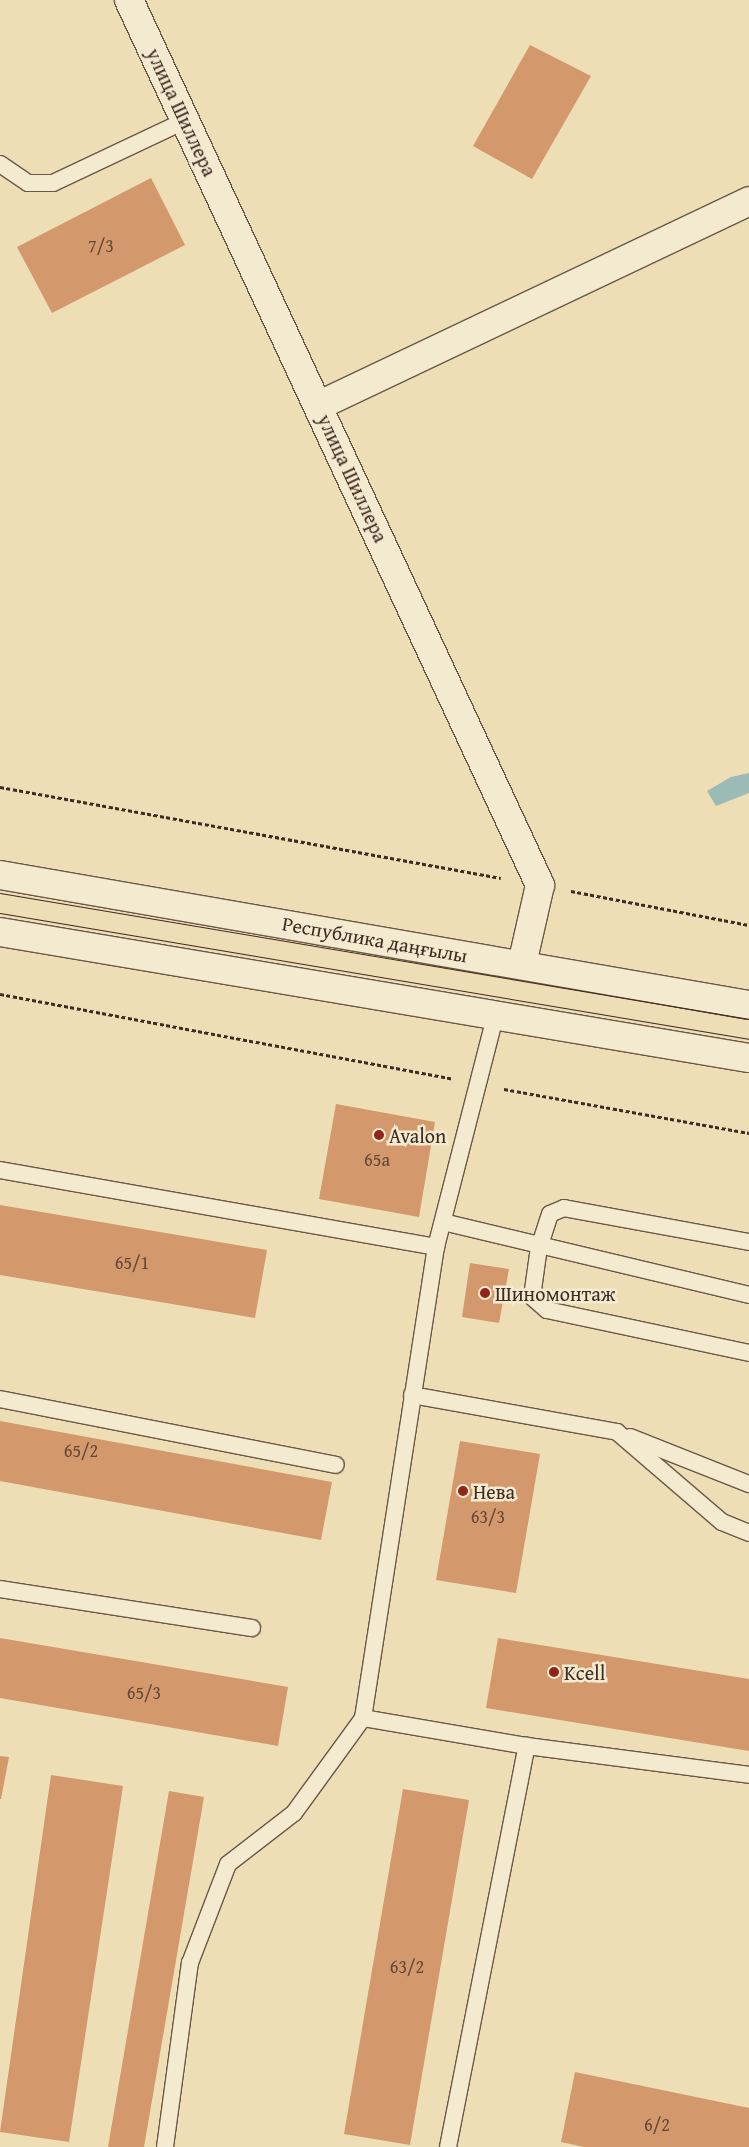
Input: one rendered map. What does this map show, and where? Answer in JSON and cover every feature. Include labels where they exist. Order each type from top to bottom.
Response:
[{"type":"street","name":"улица Шиллера","points":[[129,0],[320,405],[540,885]]},
{"type":"street","points":[[320,405],[749,201]]},
{"type":"street","name":"Республика даңғылы","points":[[0,875],[522,964],[749,1005]]},
{"type":"street","points":[[522,964],[540,885]]},
{"type":"street","points":[[0,932],[496,1012],[749,1058]]},
{"type":"lane","points":[[0,164],[28,183],[53,183],[186,120]]},
{"type":"lane","points":[[165,2147],[190,1963],[228,1864],[294,1813],[363,1718],[436,1247],[496,1012]]},
{"type":"lane","points":[[0,1170],[436,1247]]},
{"type":"lane","points":[[749,1242],[564,1208],[550,1214],[539,1247],[532,1297],[548,1310],[749,1353]]},
{"type":"lane","points":[[443,1222],[539,1247],[749,1295]]},
{"type":"lane","points":[[412,1395],[617,1432],[749,1484]]},
{"type":"lane","points":[[0,1399],[336,1465]]},
{"type":"lane","points":[[617,1432],[722,1522],[749,1533]]},
{"type":"lane","points":[[0,1589],[252,1628]]},
{"type":"lane","points":[[363,1718],[527,1746],[749,1775]]},
{"type":"lane","points":[[448,2147],[527,1746]]},
{"type":"path","points":[[0,787],[749,925]]},
{"type":"path","points":[[0,994],[749,1133]]},
{"type":"water","points":[[749,773],[749,793],[716,806],[707,791],[731,777]]},
{"type":"building","points":[[530,45],[591,76],[532,179],[473,146]]},
{"type":"building","points":[[151,178],[185,245],[52,313],[17,247]]},
{"type":"building","points":[[336,1104],[435,1122],[419,1217],[319,1199]]},
{"type":"building","points":[[0,1205],[267,1250],[255,1318],[0,1275]]},
{"type":"building","name":"Шиномонтаж","points":[[470,1263],[509,1269],[499,1323],[462,1317]]},
{"type":"building","points":[[0,1421],[332,1482],[321,1540],[0,1481]]},
{"type":"building","points":[[460,1441],[540,1454],[516,1593],[436,1580]]},
{"type":"building","points":[[0,1638],[288,1687],[278,1746],[0,1698]]},
{"type":"building","points":[[498,1638],[749,1679],[749,1751],[486,1708]]},
{"type":"building","points":[[0,1756],[9,1757],[1,1799],[0,1799]]},
{"type":"building","points":[[51,1775],[123,1786],[69,2142],[0,2132]]},
{"type":"building","points":[[403,1789],[469,1800],[410,2145],[344,2134]]},
{"type":"building","points":[[169,1791],[204,1797],[144,2147],[108,2147]]},
{"type":"building","points":[[575,2072],[749,2108],[749,2147],[584,2147],[561,2142]]},
{"type":"tram line","points":[[0,893],[749,1019]]},
{"type":"tram line","points":[[0,913],[749,1039]]},
{"type":"place","name":"Avalon","points":[[379,1135]]},
{"type":"place","name":"Шиномонтаж","points":[[485,1293]]},
{"type":"place","name":"Нева","points":[[463,1491]]},
{"type":"place","name":"Kcell","points":[[554,1672]]}]
